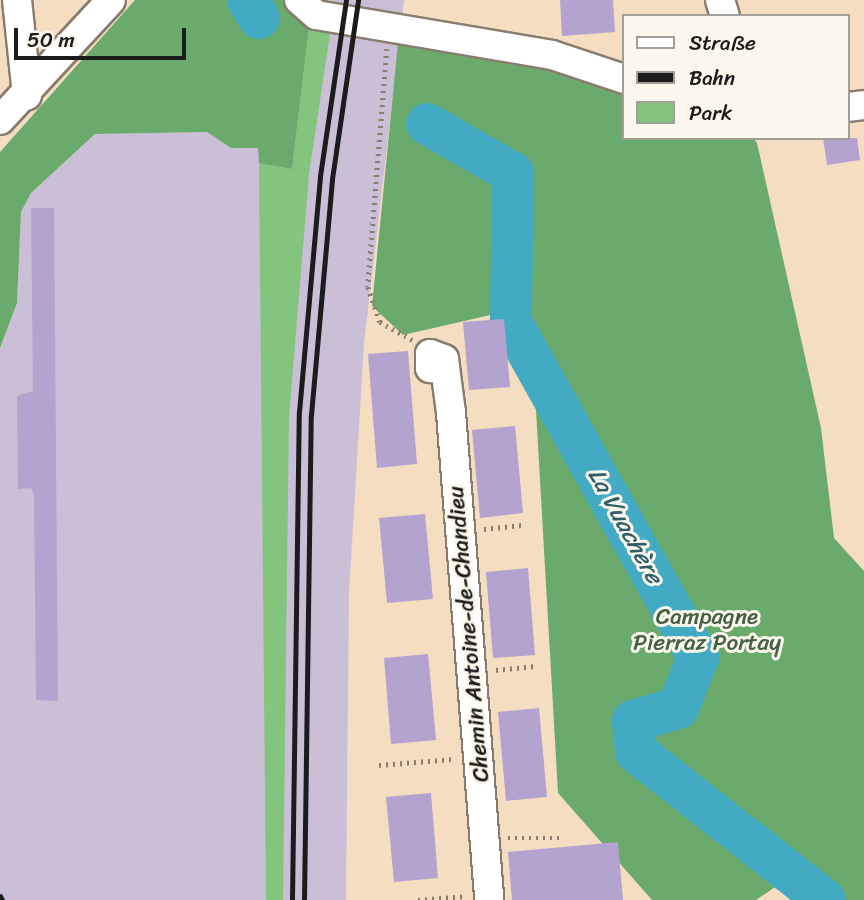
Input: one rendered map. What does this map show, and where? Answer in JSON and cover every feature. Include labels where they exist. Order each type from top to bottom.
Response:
[{"type":"street","points":[[17,0],[26,94]]},
{"type":"street","points":[[0,120],[111,0]]},
{"type":"street","points":[[299,0],[316,15],[389,31],[552,55],[622,78]]},
{"type":"street","name":"Chemin Antoine-de-Chandieu","points":[[435,361],[451,413],[489,897]]},
{"type":"path","points":[[389,31],[368,287],[380,322],[435,361]]},
{"type":"path","points":[[482,529],[523,525]]},
{"type":"path","points":[[494,670],[535,666]]},
{"type":"path","points":[[379,765],[479,758]]},
{"type":"path","points":[[486,840],[560,838]]},
{"type":"path","points":[[418,900],[489,897]]},
{"type":"shaded area","points":[[313,0],[404,0],[364,344],[349,593],[346,900],[0,900],[0,348],[17,303],[21,212],[31,193],[95,134],[207,132],[231,148],[259,148],[304,79]]},
{"type":"green space","points":[[135,0],[291,0],[309,28],[292,169],[259,163],[258,148],[231,148],[207,132],[95,134],[31,193],[21,212],[17,303],[0,348],[0,152]]},
{"type":"green space","points":[[309,28],[330,34],[309,174],[289,417],[283,900],[266,900],[259,163],[292,169]]},
{"type":"green space","name":"Campagne Pierraz Portay","points":[[398,43],[499,55],[622,89],[622,140],[755,140],[821,428],[834,538],[864,571],[864,900],[828,900],[794,874],[756,900],[652,900],[558,793],[530,306],[403,335],[372,306]]},
{"type":"building","points":[[560,0],[613,0],[615,32],[562,36]]},
{"type":"building","points":[[857,138],[860,160],[827,165],[823,140]]},
{"type":"building","points":[[31,208],[54,208],[58,701],[36,700],[34,495],[31,488],[18,489],[17,396],[33,391]]},
{"type":"building","points":[[504,319],[510,387],[469,390],[463,322]]},
{"type":"building","points":[[408,351],[417,464],[377,468],[368,354]]},
{"type":"building","points":[[515,426],[523,513],[480,518],[472,430]]},
{"type":"building","points":[[425,514],[433,599],[387,603],[379,518]]},
{"type":"building","points":[[528,568],[535,655],[493,658],[486,572]]},
{"type":"building","points":[[428,654],[436,740],[391,744],[384,658]]},
{"type":"building","points":[[539,708],[547,797],[506,801],[498,712]]},
{"type":"building","points":[[431,793],[438,878],[394,882],[386,797]]},
{"type":"building","points":[[618,842],[623,900],[512,900],[508,852]]},
{"type":"waterway","name":"La Vuachère","points":[[248,0],[259,18]]},
{"type":"waterway","name":"La Vuachère","points":[[427,124],[513,173],[511,322],[698,657],[678,708],[633,721],[636,752],[825,900]]},
{"type":"railway","points":[[292,900],[299,412],[320,176],[346,0]]},
{"type":"railway","points":[[304,900],[311,415],[332,179],[358,0]]},
{"type":"railway","points":[[0,896],[2,900]]}]
